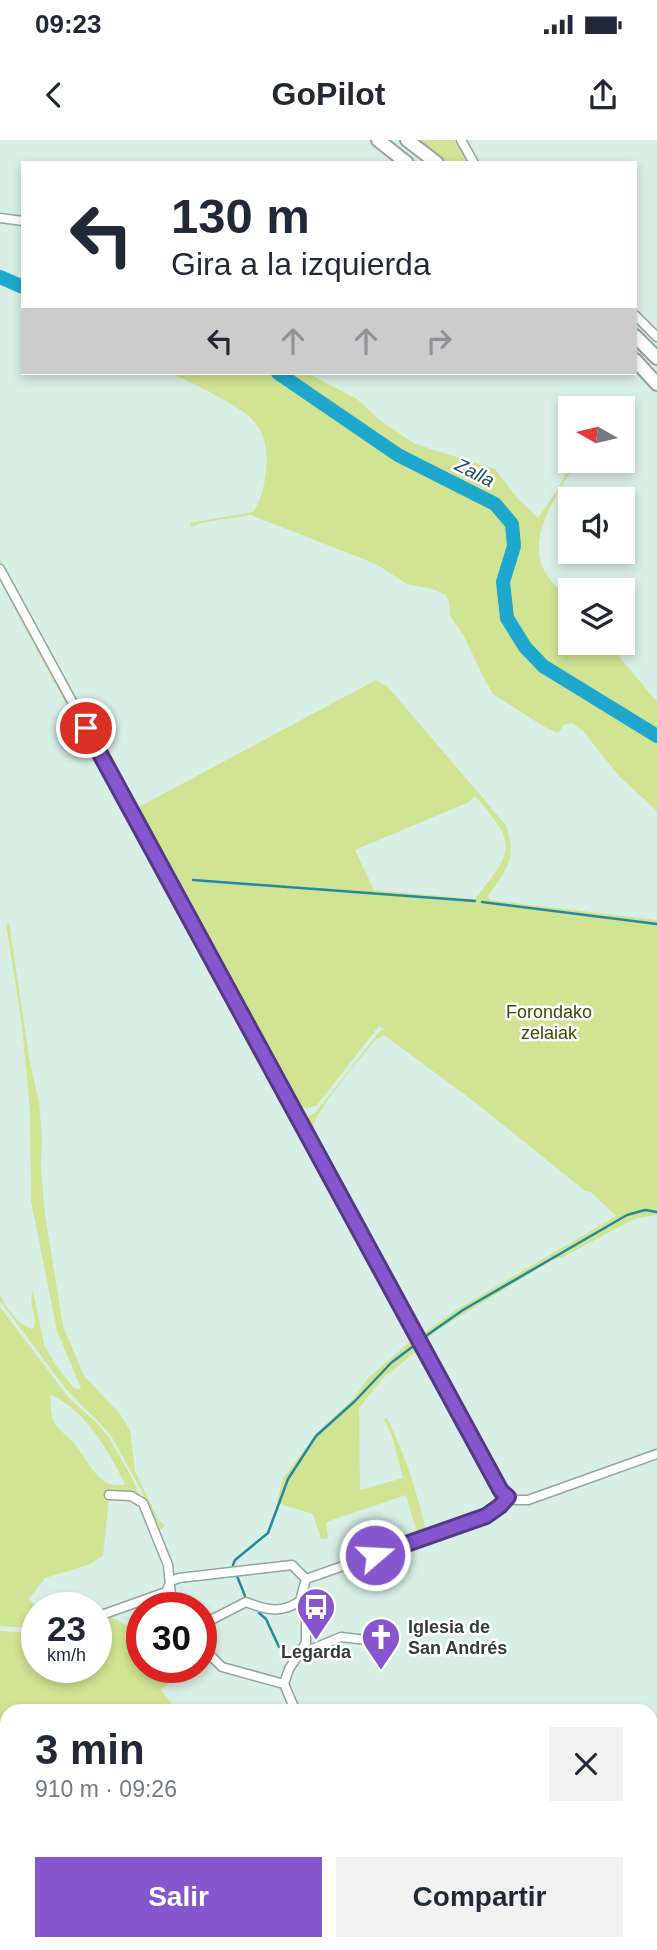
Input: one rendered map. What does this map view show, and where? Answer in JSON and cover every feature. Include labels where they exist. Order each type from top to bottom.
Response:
[{"type":"highway","points":[[378,140],[404,161]]},
{"type":"highway","points":[[407,140],[434,161]]},
{"type":"highway","points":[[637,338],[657,358]]},
{"type":"highway","points":[[637,362],[657,384]]},
{"type":"street","points":[[461,140],[473,161]]},
{"type":"street","points":[[0,218],[21,221]]},
{"type":"street","points":[[637,317],[657,337]]},
{"type":"street","points":[[0,569],[501,1491],[514,1500],[528,1500],[657,1454]]},
{"type":"street","points":[[108,1495],[131,1496],[143,1503],[168,1565],[171,1592]]},
{"type":"street","points":[[306,1579],[486,1516],[508,1497]]},
{"type":"street","points":[[112,1611],[166,1592],[171,1581],[179,1578],[292,1565],[306,1579]]},
{"type":"street","points":[[293,1704],[284,1684],[289,1669],[306,1643],[306,1613],[300,1601],[306,1579]]},
{"type":"street","points":[[217,1617],[246,1602],[270,1611],[290,1607],[300,1601]]},
{"type":"street","points":[[300,1654],[341,1637],[367,1640]]},
{"type":"street","points":[[217,1662],[222,1667],[284,1684]]},
{"type":"green space","points":[[417,140],[458,140],[469,161],[444,161]]},
{"type":"green space","points":[[175,375],[311,375],[357,399],[382,422],[415,444],[495,469],[518,499],[538,518],[558,489],[543,526],[539,555],[543,568],[558,589],[558,655],[618,655],[657,702],[657,811],[619,776],[583,731],[572,723],[565,724],[558,733],[493,694],[464,636],[450,616],[446,595],[433,589],[407,584],[376,564],[251,515],[191,527],[190,523],[253,512],[259,502],[267,465],[264,440],[256,424],[241,410]]},
{"type":"green space","points":[[566,473],[569,473],[561,487],[559,487]]},
{"type":"green space","name":"Forondako zelaiak","points":[[0,559],[137,808],[376,680],[388,687],[505,824],[509,835],[510,854],[505,870],[488,896],[490,900],[657,920],[657,1215],[636,1218],[563,1257],[552,1260],[436,1331],[428,1339],[428,1348],[504,1484],[514,1492],[533,1494],[657,1451],[529,1497],[515,1496],[501,1485],[306,1127],[308,1117],[316,1112],[380,1031],[385,1029],[379,1026],[317,1105],[310,1108],[296,1107]],"holes":[[[475,796],[499,826],[506,847],[498,869],[475,899],[374,890],[355,850],[469,802]],[[384,1035],[476,1103],[585,1191],[591,1192],[616,1216],[456,1310],[424,1333],[417,1326],[370,1239],[370,1234],[312,1131],[321,1110],[339,1085],[375,1040]]]},
{"type":"green space","points":[[0,576],[494,1486],[497,1500],[489,1512],[418,1536],[406,1495],[326,1522],[328,1538],[321,1539],[313,1514],[277,1503],[283,1478],[317,1433],[353,1399],[369,1377],[411,1341],[0,581]],"holes":[[[414,1353],[420,1353],[492,1485],[494,1495],[489,1506],[473,1516],[426,1531],[410,1473],[387,1418],[384,1419],[392,1436],[403,1478],[360,1490],[359,1408],[382,1379]]]},
{"type":"green space","points":[[9,922],[29,1057],[39,1102],[45,1215],[63,1326],[84,1376],[120,1414],[130,1431],[135,1471],[158,1519],[165,1526],[159,1531],[141,1490],[110,1434],[66,1389],[0,1301],[0,1295],[18,1320],[33,1329],[33,1291],[44,1344],[56,1366],[73,1387],[78,1390],[81,1388],[57,1331],[31,1201],[30,1111],[22,1025],[6,925]]},
{"type":"green space","points":[[0,1307],[69,1398],[97,1423],[109,1438],[140,1497],[109,1498],[103,1556],[88,1565],[45,1578],[34,1592],[21,1592],[21,1627],[0,1626]],"holes":[[[51,1395],[75,1411],[95,1433],[125,1484],[116,1485],[101,1479],[73,1442],[55,1425],[51,1412]]]},
{"type":"green space","points":[[112,1618],[126,1625],[126,1683],[169,1683],[161,1690],[172,1704],[0,1704],[0,1631],[21,1632],[21,1683],[112,1683]]},
{"type":"waterway","name":"Zalla","points":[[0,277],[21,286]]},
{"type":"waterway","name":"Zalla","points":[[281,375],[398,455],[495,504],[512,524],[514,546],[503,582],[507,618],[525,647],[543,666],[657,736]]},
{"type":"waterway","points":[[193,880],[475,901]]},
{"type":"waterway","points":[[482,902],[657,924]]},
{"type":"waterway","points":[[423,1338],[463,1310],[627,1215],[645,1210],[657,1212]]},
{"type":"waterway","points":[[233,1565],[235,1560],[268,1533],[288,1479],[316,1436],[355,1401],[391,1363],[416,1344]]},
{"type":"waterway","points":[[237,1576],[245,1596]]},
{"type":"waterway","points":[[259,1613],[266,1619],[279,1647]]},
{"type":"place","name":"Legarda","points":[[316,1641]]},
{"type":"place","name":"Iglesia de San Andrés","points":[[381,1671]]},
{"type":"route","points":[[86,728],[501,1491],[508,1497],[486,1516],[375,1555]]}]
